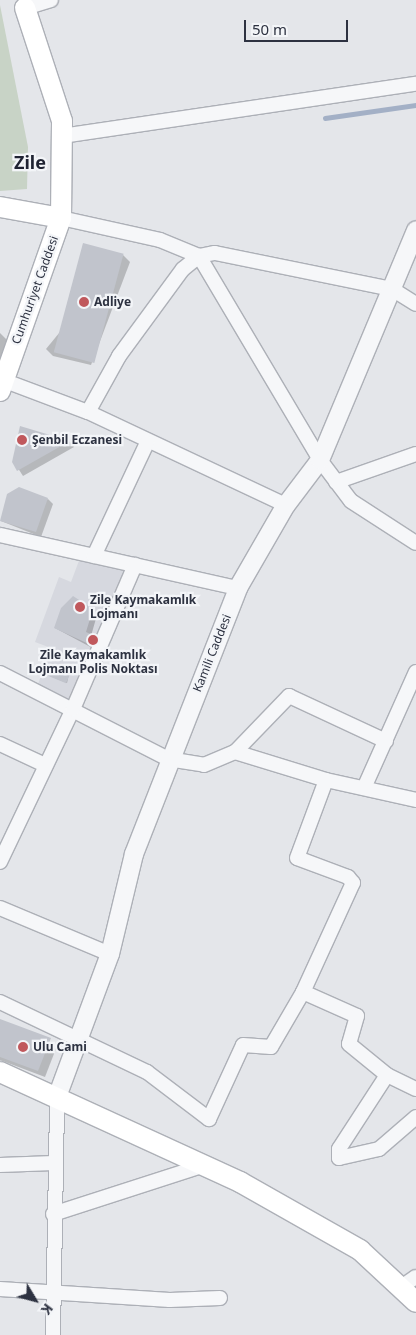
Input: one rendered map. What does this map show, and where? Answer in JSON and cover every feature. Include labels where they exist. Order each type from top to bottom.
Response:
[{"type":"main road","name":"Cumhuriyet Caddesi","points":[[1,384],[61,218],[62,121],[21,3]]},
{"type":"main road","points":[[0,207],[61,218]]},
{"type":"main road","points":[[0,1072],[205,1164],[360,1250],[408,1282],[416,1302]]},
{"type":"street","points":[[21,3],[51,0]]},
{"type":"street","points":[[62,136],[416,84]]},
{"type":"street","points":[[61,218],[160,240],[199,256],[320,460],[336,482],[351,501],[416,543]]},
{"type":"street","name":"Kamili Caddesi","points":[[57,1097],[110,954],[134,854],[168,759],[238,588],[286,505],[320,460],[416,230]]},
{"type":"street","points":[[88,412],[119,356],[183,269],[199,256],[215,253],[392,288],[416,304]]},
{"type":"street","points":[[1,384],[88,412],[147,443],[286,505]]},
{"type":"street","points":[[94,556],[147,443]]},
{"type":"street","points":[[336,482],[416,454]]},
{"type":"street","points":[[0,535],[238,588]]},
{"type":"street","points":[[0,862],[73,710],[135,565]]},
{"type":"street","points":[[364,788],[416,672]]},
{"type":"street","points":[[0,673],[168,759],[204,765],[235,752],[289,696],[386,741]]},
{"type":"street","points":[[0,744],[45,765]]},
{"type":"street","points":[[235,752],[326,780],[416,800]]},
{"type":"street","points":[[0,1002],[147,1072],[209,1119],[243,1045],[271,1047],[303,992],[353,883],[348,877],[297,858],[326,780]]},
{"type":"street","points":[[0,908],[110,954]]},
{"type":"street","points":[[303,992],[357,1016],[349,1044],[387,1075],[416,1089]]},
{"type":"street","points":[[387,1075],[339,1149],[339,1158],[379,1149],[416,1117]]},
{"type":"street","points":[[53,1335],[53,1214],[57,1097]]},
{"type":"street","points":[[0,1166],[54,1163]]},
{"type":"street","points":[[53,1214],[205,1164]]},
{"type":"street","points":[[0,1289],[170,1300],[220,1298]]},
{"type":"shaded area","points":[[0,5],[28,147],[27,189],[0,191]]},
{"type":"shaded area","name":"Zile Kaymakamlık Lojmanı","points":[[80,558],[128,567],[71,704],[37,687],[51,648],[35,642],[59,577],[71,582]]},
{"type":"building","name":"Adliye","points":[[83,243],[124,254],[94,363],[54,352]]},
{"type":"building","points":[[20,426],[70,441],[17,471],[12,462]]},
{"type":"building","points":[[19,487],[48,498],[36,532],[0,521],[7,494]]},
{"type":"building","name":"Zile Kaymakamlık Lojmanı","points":[[73,596],[93,609],[86,632],[95,636],[91,645],[54,628],[61,608]]},
{"type":"building","points":[[51,665],[70,673],[66,683],[47,675]]},
{"type":"building","name":"Ulu Cami","points":[[0,1019],[51,1038],[38,1071],[0,1057]]},
{"type":"waterway","points":[[325,118],[416,105]]},
{"type":"place","name":"Adliye","points":[[84,302]]},
{"type":"place","name":"Şenbil Eczanesi","points":[[22,440]]},
{"type":"place","name":"Zile Kaymakamlık Lojmanı","points":[[80,607]]},
{"type":"place","name":"Zile Kaymakamlık Lojmanı Polis Noktası","points":[[93,640]]},
{"type":"place","name":"Ulu Cami","points":[[23,1047]]},
{"type":"district","name":"Zile","points":[[30,162]]}]
